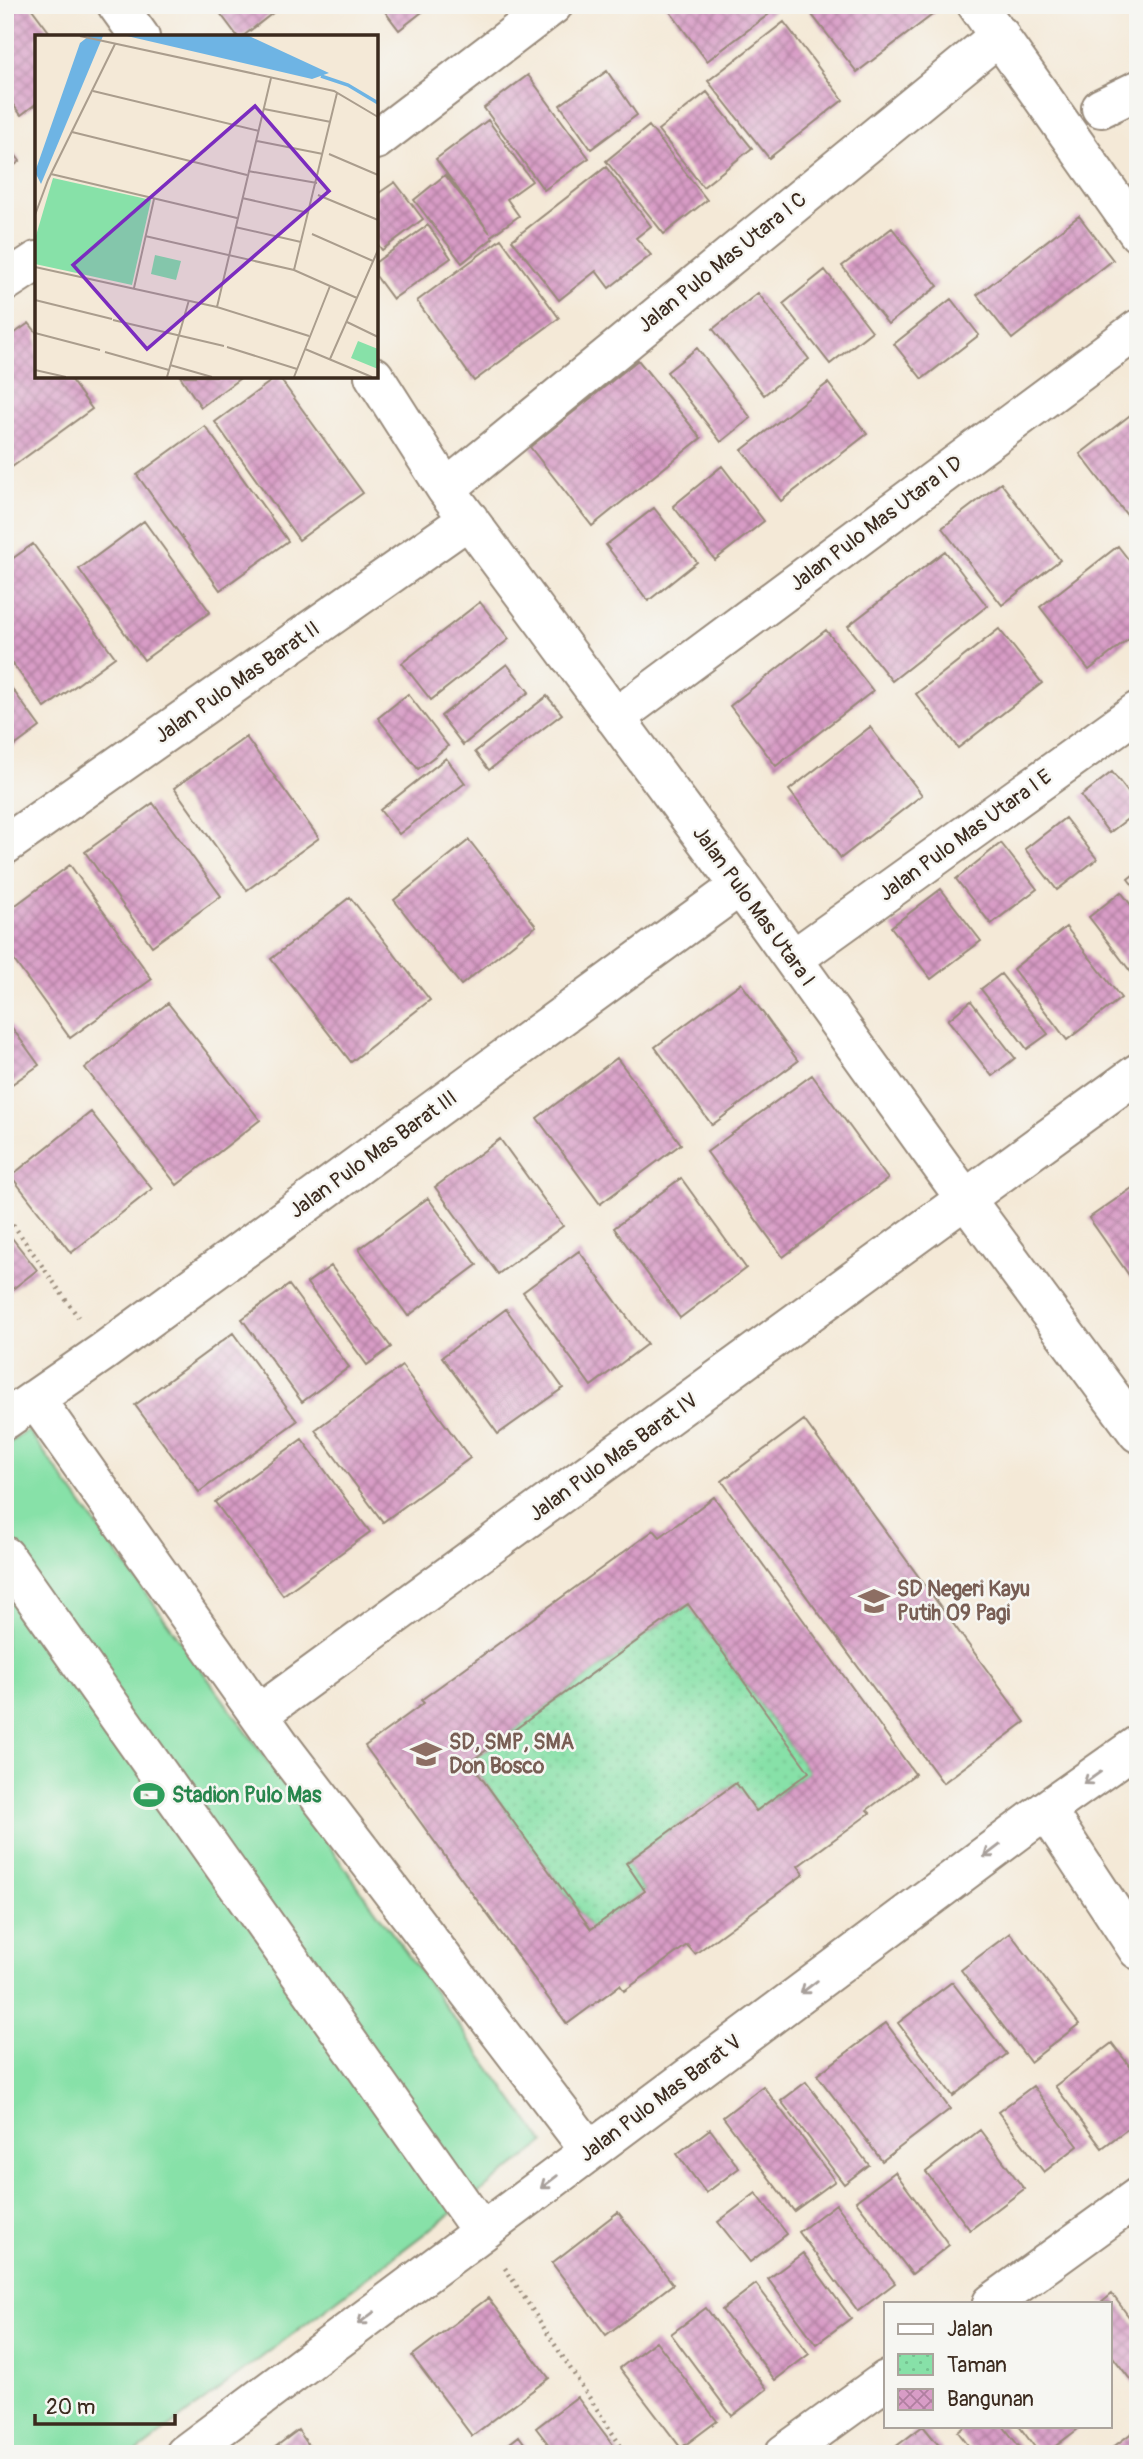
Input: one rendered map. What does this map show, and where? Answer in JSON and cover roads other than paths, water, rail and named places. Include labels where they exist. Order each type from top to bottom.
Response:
[{"type":"street","points":[[117,5],[139,35]]},
{"type":"street","points":[[378,138],[553,5]]},
{"type":"street","points":[[978,5],[1138,233]]},
{"type":"street","name":"Jalan Pulo Mas Utara I C","points":[[446,489],[1000,35]]},
{"type":"street","points":[[1101,108],[1138,90]]},
{"type":"street","points":[[5,282],[35,262]]},
{"type":"street","name":"Jalan Pulo Mas Utara I D","points":[[615,718],[1138,329]]},
{"type":"street","name":"Jalan Pulo Mas Utara I","points":[[375,378],[446,489],[740,886],[1138,1433]]},
{"type":"street","name":"Jalan Pulo Mas Barat II","points":[[5,845],[469,519]]},
{"type":"street","name":"Jalan Pulo Mas Utara I E","points":[[793,959],[1138,711]]},
{"type":"street","name":"Jalan Pulo Mas Barat III","points":[[20,1409],[103,1352],[740,886]]},
{"type":"street","name":"Jalan Pulo Mas Barat IV","points":[[259,1714],[1138,1073]]},
{"type":"street","points":[[20,1409],[259,1714],[590,2151]]},
{"type":"street","points":[[5,1556],[482,2232]]},
{"type":"street","name":"Jalan Pulo Mas Barat V","points":[[185,2454],[1046,1810],[1138,1745]]},
{"type":"street","points":[[1046,1810],[1138,1950]]},
{"type":"street","points":[[993,2302],[1138,2197]]},
{"type":"street","points":[[784,2454],[884,2381]]},
{"type":"place","name":"SD Negeri Kayu Putih 09 Pagi","points":[[874,1601]]},
{"type":"place","name":"SD, SMP, SMA Don Bosco","points":[[426,1754]]},
{"type":"place","name":"Stadion Pulo Mas","points":[[149,1795]]}]
